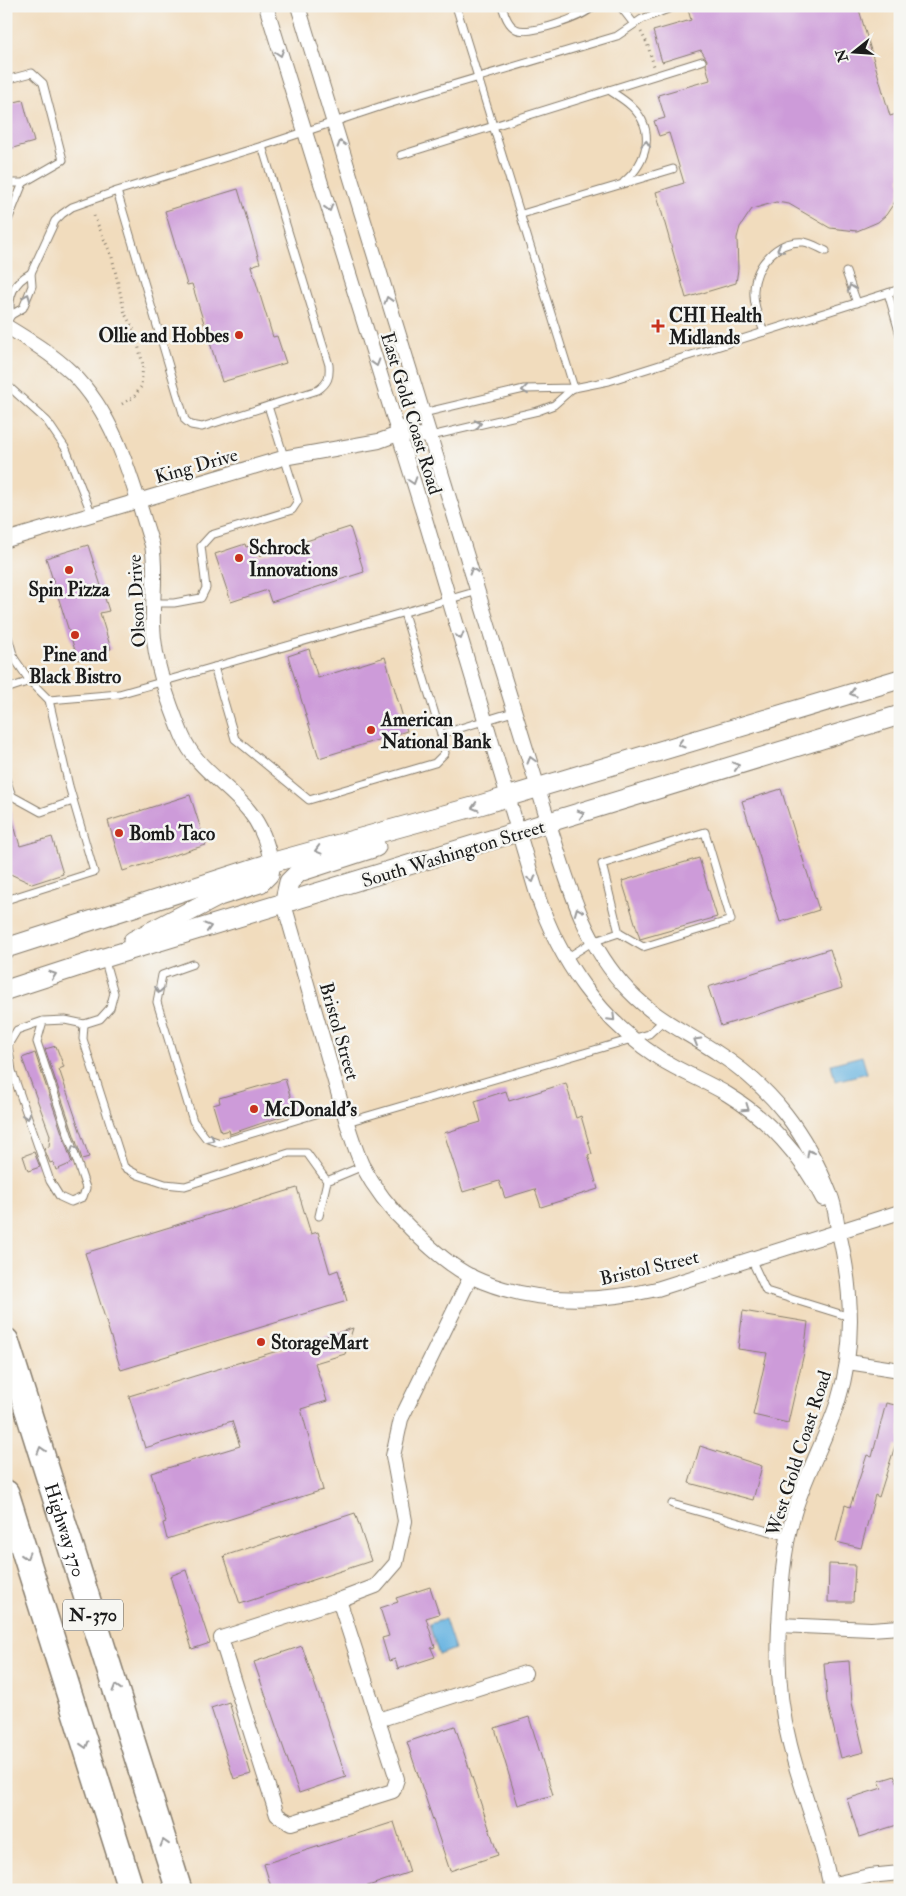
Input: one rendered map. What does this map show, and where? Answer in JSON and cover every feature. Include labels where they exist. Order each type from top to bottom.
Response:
[{"type":"highway","name":"Highway 370","points":[[8,1349],[178,1890]]},
{"type":"highway","name":"N-370","points":[[6,1493],[131,1890]]},
{"type":"main road","name":"South Washington Street","points":[[6,948],[271,863],[508,797],[900,679]]},
{"type":"main road","name":"South Washington Street","points":[[6,990],[104,958],[549,824],[900,715]]},
{"type":"main road","points":[[284,904],[289,882],[299,872],[412,835],[426,820]]},
{"type":"main road","points":[[104,958],[220,896],[260,883],[269,874],[271,863]]},
{"type":"street","name":"East Gold Coast Road","points":[[266,6],[519,832]]},
{"type":"street","name":"East Gold Coast Road","points":[[298,6],[549,824]]},
{"type":"street","name":"Olson Drive","points":[[8,322],[73,374],[91,396],[107,421],[120,447],[155,560],[152,623],[164,682],[188,748],[206,771],[249,811],[264,836],[271,863]]},
{"type":"street","name":"King Drive","points":[[6,540],[283,458],[370,444],[398,434],[423,413]]},
{"type":"street","name":"King Drive","points":[[398,434],[431,436]]},
{"type":"street","name":"West Gold Coast Road","points":[[549,824],[570,890],[592,942],[627,989],[663,1021],[716,1052],[743,1070],[764,1088],[784,1110],[802,1138],[828,1189],[849,1282],[848,1362],[838,1401],[794,1512],[782,1577],[779,1624],[780,1685],[789,1742],[831,1887]]},
{"type":"street","name":"West Gold Coast Road","points":[[519,832],[545,918],[565,959],[582,984],[632,1039],[667,1063],[726,1094],[753,1113],[776,1133],[802,1164],[839,1231]]},
{"type":"street","name":"Bristol Street","points":[[284,904],[342,1106],[363,1166],[393,1212],[419,1237],[471,1276],[526,1294],[554,1298],[598,1299],[657,1289],[900,1212]]},
{"type":"street","points":[[339,1600],[397,1779],[393,1791],[291,1823],[277,1815],[221,1638],[339,1600],[376,1586],[396,1563],[405,1521],[392,1456],[400,1419],[471,1276]]},
{"type":"street","points":[[848,1362],[900,1370]]},
{"type":"street","points":[[779,1624],[871,1629],[900,1627]]},
{"type":"street","points":[[378,1720],[525,1673]]},
{"type":"street","points":[[831,1887],[869,1876],[900,1873]]},
{"type":"lane","points":[[456,6],[522,214],[574,388]]},
{"type":"lane","points":[[502,6],[511,25],[517,30],[529,31],[579,17],[593,6]]},
{"type":"lane","points":[[620,6],[634,24]]},
{"type":"lane","points":[[8,322],[23,308],[32,286],[31,273],[55,221],[62,214],[117,191],[262,146],[305,130],[617,36],[634,24],[676,6]]},
{"type":"lane","points":[[401,155],[702,61]]},
{"type":"lane","points":[[6,80],[32,73],[43,83],[63,160],[23,182],[6,182]]},
{"type":"lane","points":[[609,90],[632,106],[642,122],[648,138],[647,149],[636,172],[622,184]]},
{"type":"lane","points":[[117,191],[185,420],[191,425],[202,427],[318,390],[328,382],[330,376],[329,365],[262,146]]},
{"type":"lane","points":[[522,214],[673,169]]},
{"type":"lane","points":[[6,225],[23,182]]},
{"type":"lane","points":[[764,332],[757,313],[754,291],[758,270],[771,253],[788,245],[805,242],[826,251]]},
{"type":"lane","points":[[846,272],[857,303]]},
{"type":"lane","points":[[8,322],[8,301],[20,279],[31,273]]},
{"type":"lane","points":[[423,413],[524,389],[574,388],[608,381],[900,289]]},
{"type":"lane","points":[[888,293],[900,335]]},
{"type":"lane","points":[[6,384],[47,422],[66,449],[92,514]]},
{"type":"lane","points":[[431,436],[538,411],[554,405],[574,388]]},
{"type":"lane","points":[[154,603],[174,603],[201,598],[206,588],[201,546],[211,535],[292,510],[298,501],[268,406]]},
{"type":"lane","points":[[49,700],[119,694],[479,591]]},
{"type":"lane","points":[[214,666],[235,739],[309,800],[435,763],[445,753],[441,734],[404,613]]},
{"type":"lane","points":[[6,632],[10,659],[49,700],[73,801],[94,872],[6,900]]},
{"type":"lane","points":[[6,689],[30,682]]},
{"type":"lane","points":[[441,734],[516,712]]},
{"type":"lane","points":[[6,779],[12,796],[41,812],[73,801]]},
{"type":"lane","points":[[565,959],[592,942],[620,933],[643,947],[731,920],[705,832],[602,864],[620,933]]},
{"type":"lane","points":[[43,1020],[37,1042],[86,1188],[82,1197],[71,1202],[60,1197],[50,1181],[12,1071],[8,1045],[17,1030],[43,1020],[65,1020],[84,1024],[100,1019],[110,1008],[114,994],[104,958]]},
{"type":"lane","points":[[193,964],[162,975],[157,1002],[193,1121],[206,1138],[220,1143],[342,1106]]},
{"type":"lane","points":[[347,1122],[649,1034],[663,1021]]},
{"type":"lane","points":[[84,1024],[83,1039],[124,1167],[138,1175],[156,1181],[185,1186],[289,1153],[307,1153],[327,1181],[319,1216]]},
{"type":"lane","points":[[327,1181],[363,1166]]},
{"type":"lane","points":[[751,1259],[766,1291],[850,1317]]},
{"type":"lane","points":[[672,1504],[789,1536]]},
{"type":"path","points":[[634,24],[647,43],[657,75]]},
{"type":"path","points":[[94,216],[112,257],[125,314],[135,332],[143,365],[141,387],[134,397],[122,404]]},
{"type":"water","points":[[862,1056],[867,1073],[835,1081],[831,1064]]},
{"type":"water","points":[[445,1619],[455,1649],[439,1655],[429,1624]]},
{"type":"building","points":[[687,6],[858,6],[890,116],[900,113],[900,188],[898,197],[886,215],[878,222],[857,231],[830,228],[789,204],[776,202],[752,209],[740,227],[737,238],[738,269],[736,283],[686,298],[656,192],[684,183],[669,133],[659,136],[654,121],[665,118],[658,95],[710,80],[706,65],[707,60],[701,50],[662,62],[653,31],[691,20]]},
{"type":"building","points":[[23,100],[34,142],[6,150],[6,104]]},
{"type":"building","points":[[238,189],[260,263],[251,266],[273,337],[277,336],[286,363],[222,382],[192,284],[187,285],[165,211]]},
{"type":"building","points":[[350,527],[364,572],[271,602],[267,590],[231,602],[215,554],[245,544],[246,547],[255,544],[259,556]]},
{"type":"building","points":[[88,545],[109,611],[100,613],[111,649],[78,660],[46,558]]},
{"type":"building","points":[[309,649],[318,678],[385,657],[407,731],[319,758],[288,656]]},
{"type":"building","points":[[781,789],[819,910],[780,922],[742,801]]},
{"type":"building","points":[[190,795],[206,845],[123,871],[108,821]]},
{"type":"building","points":[[6,811],[10,811],[20,846],[52,837],[63,874],[32,884],[6,872]]},
{"type":"building","points":[[699,858],[717,917],[640,939],[622,881]]},
{"type":"building","points":[[830,949],[842,988],[721,1026],[708,987]]},
{"type":"building","points":[[56,1046],[64,1067],[59,1069],[89,1157],[82,1159],[45,1049]]},
{"type":"building","points":[[35,1053],[72,1163],[56,1170],[53,1162],[50,1163],[44,1148],[49,1147],[50,1135],[22,1058]]},
{"type":"building","name":"McDonald's","points":[[285,1079],[295,1112],[230,1134],[229,1130],[221,1132],[213,1105],[220,1103],[219,1098]]},
{"type":"building","points":[[566,1083],[576,1118],[581,1116],[592,1154],[588,1155],[598,1189],[541,1207],[535,1189],[505,1198],[499,1181],[463,1192],[444,1133],[481,1122],[475,1101],[506,1091],[509,1101]]},
{"type":"building","points":[[34,1152],[40,1167],[28,1171],[23,1156]]},
{"type":"building","points":[[297,1188],[311,1234],[318,1232],[330,1273],[338,1270],[347,1301],[121,1370],[85,1253]]},
{"type":"building","points":[[743,1311],[808,1322],[804,1353],[788,1423],[753,1415],[767,1353],[738,1349]]},
{"type":"building","points":[[353,1328],[345,1354],[315,1363],[327,1401],[301,1409],[323,1490],[167,1539],[163,1523],[166,1522],[151,1473],[240,1446],[232,1421],[145,1448],[129,1396]]},
{"type":"building","points":[[886,1403],[900,1406],[900,1447],[895,1446],[879,1497],[875,1495],[861,1548],[836,1542],[845,1505],[850,1507],[867,1455],[872,1457]]},
{"type":"building","points":[[700,1446],[762,1466],[753,1500],[689,1483]]},
{"type":"building","points":[[355,1513],[371,1561],[240,1604],[224,1556]]},
{"type":"building","points":[[829,1564],[855,1565],[853,1602],[828,1602]]},
{"type":"building","points":[[186,1570],[210,1643],[192,1649],[170,1576]]},
{"type":"building","points":[[430,1587],[439,1614],[426,1618],[435,1647],[431,1648],[435,1657],[398,1669],[395,1659],[389,1661],[382,1638],[389,1636],[380,1608],[398,1602],[396,1598]]},
{"type":"building","points":[[302,1646],[346,1777],[299,1793],[254,1662]]},
{"type":"building","points":[[849,1661],[852,1703],[864,1752],[841,1758],[827,1701],[824,1663]]},
{"type":"building","points":[[229,1702],[251,1774],[234,1779],[211,1708]]},
{"type":"building","points":[[529,1717],[553,1795],[518,1805],[495,1728]]},
{"type":"building","points":[[455,1726],[498,1855],[450,1871],[407,1742]]},
{"type":"building","points":[[895,1776],[900,1790],[900,1824],[859,1837],[847,1799],[882,1788],[879,1781]]},
{"type":"building","points":[[394,1822],[410,1872],[356,1890],[272,1890],[264,1864]]},
{"type":"place","name":"CHI Health Midlands","points":[[658,326]]},
{"type":"place","name":"Ollie and Hobbes","points":[[239,335]]},
{"type":"place","name":"Schrock Innovations","points":[[239,558]]},
{"type":"place","name":"Spin Pizza","points":[[69,570]]},
{"type":"place","name":"Pine and Black Bistro","points":[[75,635]]},
{"type":"place","name":"American National Bank","points":[[371,730]]},
{"type":"place","name":"Bomb Taco","points":[[119,833]]},
{"type":"place","name":"McDonald's","points":[[254,1109]]},
{"type":"place","name":"StorageMart","points":[[261,1342]]}]
